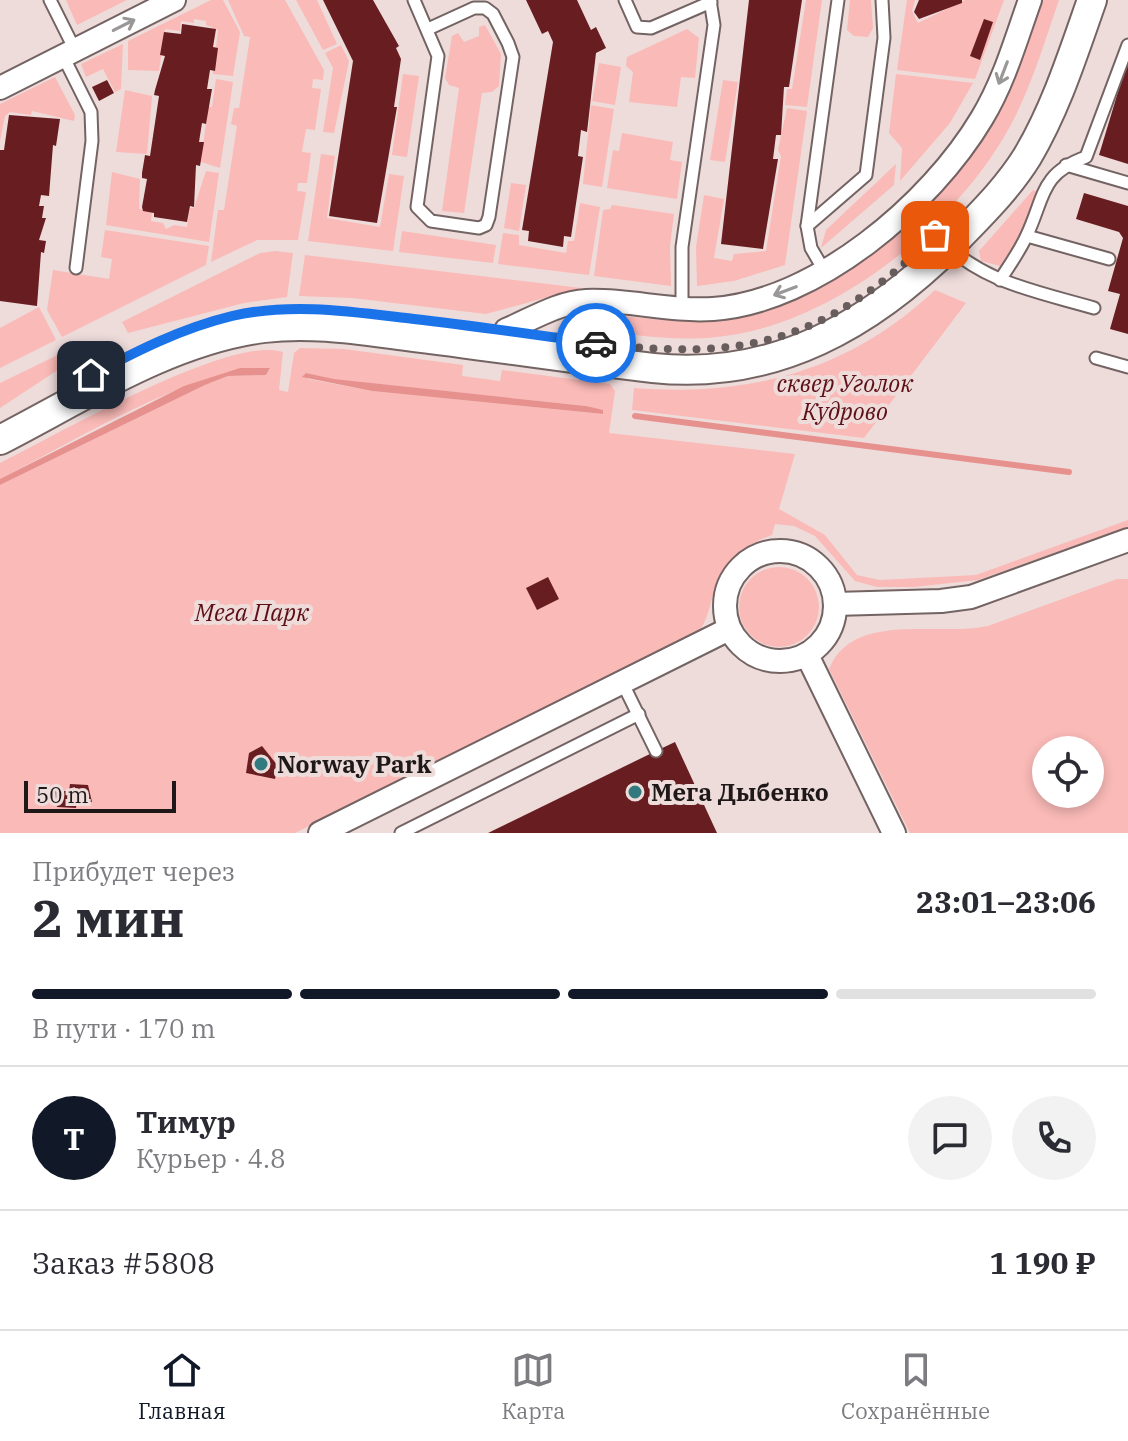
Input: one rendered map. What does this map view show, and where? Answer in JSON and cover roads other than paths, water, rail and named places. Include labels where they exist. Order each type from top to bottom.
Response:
[{"type":"street","points":[[0,88],[174,0]]},
{"type":"street","points":[[506,330],[585,301],[682,310],[716,309],[762,300],[825,273],[895,218],[954,159],[994,94],[1030,0]]},
{"type":"street","points":[[0,440],[181,351],[263,328],[330,326],[673,369],[750,364],[848,332],[902,290],[993,174],[1020,133],[1045,77],[1072,0]]},
{"type":"street","points":[[0,422],[163,339],[233,316],[338,309],[657,351],[742,347],[789,334],[841,310],[992,204],[1025,159],[1055,102],[1092,0]]},
{"type":"street","points":[[835,604],[941,601],[971,597],[1128,540]]},
{"type":"street","points":[[775,551],[793,552],[822,571],[831,586],[835,604],[828,633],[807,655],[790,661],[772,661],[754,656],[739,645],[729,629],[725,595],[732,578],[758,555],[775,551]]},
{"type":"street","points":[[320,833],[729,629]]},
{"type":"street","points":[[807,655],[894,833]]},
{"type":"lane","points":[[50,0],[91,112],[92,141],[76,268]]},
{"type":"lane","points":[[414,0],[438,56],[417,207],[431,221],[479,228],[486,225],[489,217],[513,57],[493,14],[485,8],[474,8],[428,29]]},
{"type":"lane","points":[[625,0],[637,27],[651,28],[711,1],[714,25],[682,247],[682,310]]},
{"type":"lane","points":[[825,273],[811,248],[807,226],[838,0]]},
{"type":"lane","points":[[807,226],[866,175],[884,38],[882,0]]},
{"type":"lane","points":[[1000,280],[1027,236],[1044,186],[1066,165],[1086,157],[1128,45]]},
{"type":"lane","points":[[1066,165],[1128,183]]},
{"type":"lane","points":[[1027,236],[1109,259]]},
{"type":"lane","points":[[941,242],[979,272],[1094,308]]},
{"type":"lane","points":[[1096,358],[1128,367]]},
{"type":"lane","points":[[623,684],[656,751]]},
{"type":"lane","points":[[401,833],[639,714]]},
{"type":"waterway","points":[[635,416],[1069,472]]},
{"type":"place","name":"Norway Park","points":[[261,764]]},
{"type":"place","name":"Мега Дыбенко","points":[[635,792]]},
{"type":"park label","name":"сквер Уголок Кудрово","points":[[845,397]]},
{"type":"park label","name":"Мега Парк","points":[[252,612]]}]
